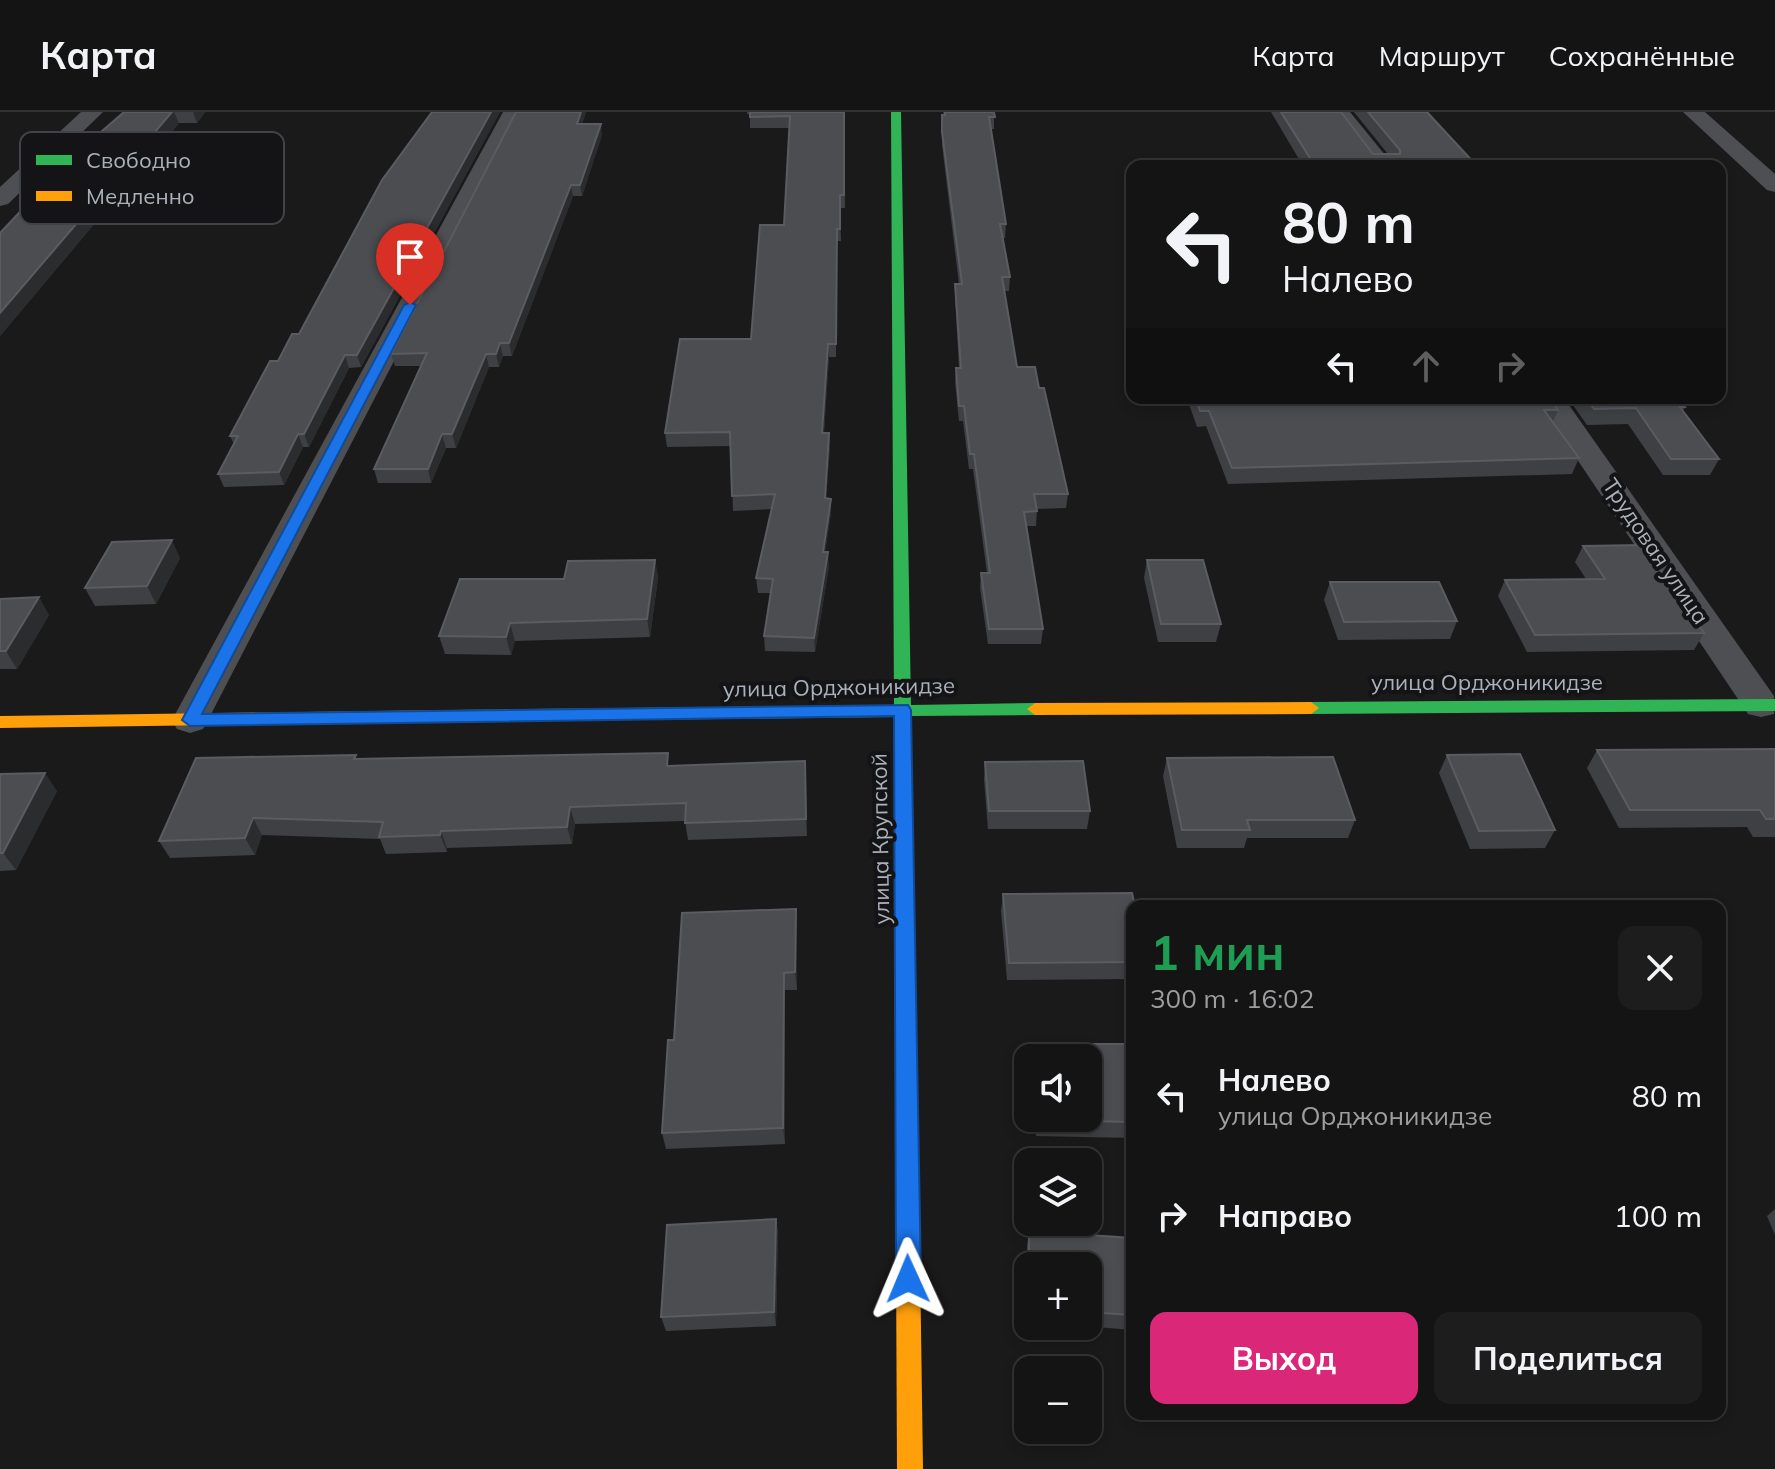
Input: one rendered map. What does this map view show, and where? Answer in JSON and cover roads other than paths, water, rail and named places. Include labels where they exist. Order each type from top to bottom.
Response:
[{"type":"street","points":[[72,132],[93,112]]},
{"type":"street","points":[[190,720],[513,112]]},
{"type":"street","name":"улица Крупской","points":[[896,112],[910,1469]]},
{"type":"street","points":[[1340,112],[1378,160]]},
{"type":"street","points":[[1693,112],[1775,185]]},
{"type":"street","points":[[0,199],[20,180]]},
{"type":"street","name":"Трудовая улица","points":[[1554,404],[1768,705]]},
{"type":"street","name":"улица Орджоникидзе","points":[[0,722],[902,710],[1768,705]]}]
